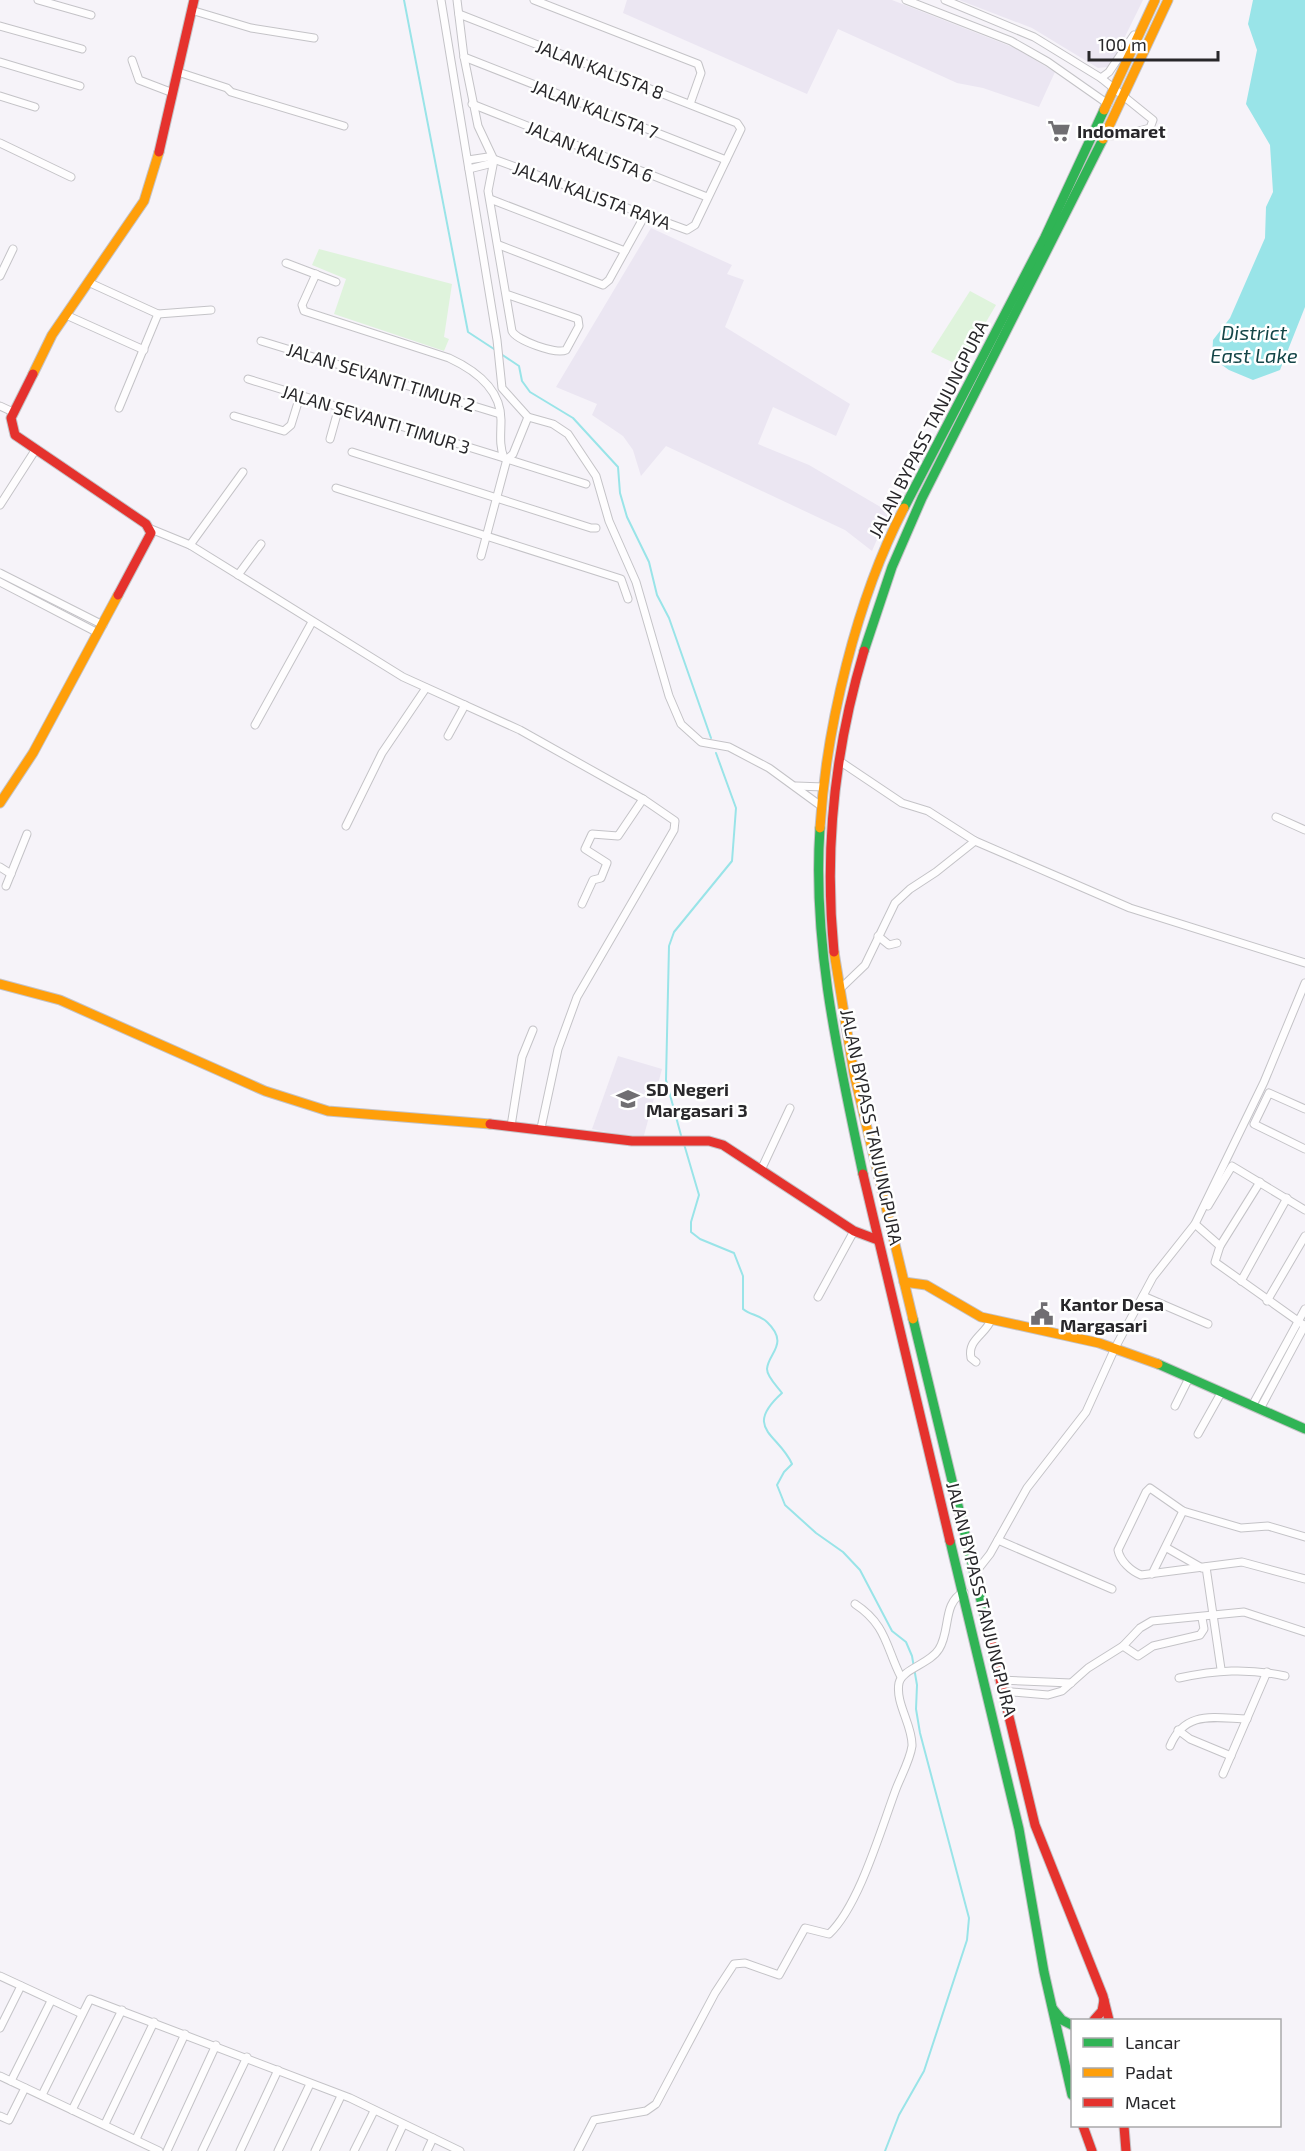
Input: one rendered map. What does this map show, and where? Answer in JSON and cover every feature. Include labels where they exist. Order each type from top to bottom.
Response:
[{"type":"main road","points":[[0,803],[33,753],[151,536],[151,529],[13,432],[10,423],[38,360],[144,201],[155,172],[194,0]]},
{"type":"main road","name":"JALAN BYPASS TANJUNGPURA","points":[[1071,2092],[1065,2072],[1019,1829],[878,1240],[833,1034],[819,904],[821,806],[837,712],[859,621],[888,539],[1045,237],[1155,0]]},
{"type":"main road","name":"JALAN BYPASS TANJUNGPURA","points":[[1109,2019],[1104,1996],[1035,1825],[1001,1691],[845,1034],[830,896],[834,805],[849,716],[871,625],[910,522],[1118,108],[1126,99],[1168,0]]},
{"type":"main road","points":[[0,984],[60,1000],[265,1091],[328,1112],[511,1125],[632,1141],[709,1141],[723,1145],[854,1231],[878,1240]]},
{"type":"main road","points":[[904,1282],[915,1281],[932,1286],[967,1311],[991,1320],[1074,1336],[1115,1348],[1305,1429]]},
{"type":"main road","points":[[1095,2019],[1102,2011],[1104,1996]]},
{"type":"main road","points":[[1052,2006],[1062,2020],[1071,2024]]},
{"type":"main road","points":[[1065,2072],[1071,2056]]},
{"type":"main road","points":[[1083,2127],[1092,2151]]},
{"type":"main road","points":[[1124,2127],[1126,2151]]},
{"type":"street","points":[[38,0],[91,15]]},
{"type":"street","points":[[441,0],[497,340],[502,388],[528,417],[553,424],[568,434],[596,477],[609,521],[636,582],[667,688],[681,724],[701,742],[736,749],[796,786],[821,806]]},
{"type":"street","points":[[457,0],[472,104],[478,126],[494,159],[489,186],[490,199],[499,245],[506,294],[514,335],[561,352],[566,350],[579,326],[576,318],[506,294]]},
{"type":"street","points":[[534,0],[701,66],[701,73],[690,104]]},
{"type":"street","points":[[906,0],[1011,41],[1048,62],[1108,104],[1118,108]]},
{"type":"street","points":[[945,0],[1034,37],[1101,78],[1114,91],[1154,120],[1150,129],[1124,135],[1105,136]]},
{"type":"street","points":[[191,10],[251,28],[314,38]]},
{"type":"street","name":"JALAN KALISTA 8","points":[[459,14],[690,104],[740,126],[726,160]]},
{"type":"street","points":[[0,27],[82,49]]},
{"type":"street","points":[[1101,78],[1109,72],[1132,37],[1143,27]]},
{"type":"street","name":"JALAN KALISTA 7","points":[[464,57],[726,160]]},
{"type":"street","points":[[132,60],[139,80],[173,93]]},
{"type":"street","points":[[0,62],[80,86]]},
{"type":"street","points":[[178,72],[227,88],[231,92],[344,126]]},
{"type":"street","points":[[1093,93],[1103,115]]},
{"type":"street","points":[[0,96],[34,107]]},
{"type":"street","name":"JALAN KALISTA 6","points":[[472,104],[707,197]]},
{"type":"street","points":[[0,143],[71,177]]},
{"type":"street","points":[[468,160],[482,157],[494,159]]},
{"type":"street","points":[[469,169],[489,164],[494,159]]},
{"type":"street","name":"JALAN KALISTA RAYA","points":[[494,159],[690,230],[696,225],[707,197]]},
{"type":"street","points":[[707,197],[726,160]]},
{"type":"street","points":[[490,199],[625,251]]},
{"type":"street","points":[[499,245],[603,285],[645,215]]},
{"type":"street","points":[[0,276],[13,249]]},
{"type":"street","points":[[286,263],[336,282]]},
{"type":"street","points":[[316,274],[302,305],[304,311],[449,357],[465,365],[490,389],[501,414],[500,446],[506,459],[481,556]]},
{"type":"street","points":[[88,282],[158,314],[211,310]]},
{"type":"street","points":[[119,408],[158,314]]},
{"type":"street","points":[[66,315],[144,350]]},
{"type":"street","name":"JALAN SEVANTI TIMUR 2","points":[[261,340],[501,414]]},
{"type":"street","name":"JALAN SEVANTI TIMUR 3","points":[[248,379],[586,484]]},
{"type":"street","points":[[234,416],[278,431],[287,431],[300,396]]},
{"type":"street","points":[[0,406],[13,412]]},
{"type":"street","points":[[330,440],[339,407]]},
{"type":"street","points":[[506,459],[513,454],[528,417]]},
{"type":"street","points":[[0,505],[36,449]]},
{"type":"street","points":[[352,452],[597,528]]},
{"type":"street","points":[[190,545],[243,472]]},
{"type":"street","points":[[336,488],[621,579],[628,599]]},
{"type":"street","points":[[151,529],[190,545],[403,677],[520,730],[643,799],[675,821],[676,827],[577,997],[558,1049],[541,1128]]},
{"type":"street","points":[[238,575],[261,544]]},
{"type":"street","points":[[0,573],[100,629]]},
{"type":"street","points":[[0,582],[100,629]]},
{"type":"street","points":[[255,725],[312,622]]},
{"type":"street","points":[[346,826],[382,753],[426,688]]},
{"type":"street","points":[[448,736],[465,705]]},
{"type":"street","points":[[841,762],[888,796],[928,811],[975,841],[1130,908],[1305,963]]},
{"type":"street","points":[[796,786],[824,787]]},
{"type":"street","points":[[582,904],[594,879],[601,878],[607,863],[585,849],[589,836],[592,834],[618,837],[643,799]]},
{"type":"street","points":[[1276,817],[1305,830]]},
{"type":"street","points":[[6,886],[27,834]]},
{"type":"street","points":[[840,989],[865,965],[896,903],[910,889],[975,841]]},
{"type":"street","points":[[0,867],[11,874]]},
{"type":"street","points":[[878,936],[889,945],[897,943]]},
{"type":"street","points":[[1196,1225],[1264,1082],[1305,983]]},
{"type":"street","points":[[511,1125],[522,1057],[533,1030]]},
{"type":"street","points":[[1305,1109],[1269,1093],[1254,1124],[1305,1149]]},
{"type":"street","points":[[761,1170],[790,1108]]},
{"type":"street","points":[[973,1575],[998,1540],[1022,1495],[1086,1412],[1115,1348],[1143,1296],[1168,1256],[1196,1225],[1231,1166],[1305,1210]]},
{"type":"street","points":[[1256,1408],[1305,1326],[1217,1265],[1215,1257],[1220,1246],[1260,1182]]},
{"type":"street","points":[[1241,1281],[1287,1198]]},
{"type":"street","points":[[1196,1225],[1220,1246]]},
{"type":"street","points":[[818,1297],[854,1231]]},
{"type":"street","points":[[1267,1301],[1305,1236]]},
{"type":"street","points":[[1143,1296],[1208,1324]]},
{"type":"street","points":[[1256,1408],[1305,1309]]},
{"type":"street","points":[[976,1362],[971,1358],[970,1347],[973,1340],[986,1331],[991,1320]]},
{"type":"street","points":[[1175,1406],[1189,1378]]},
{"type":"street","points":[[1198,1434],[1221,1393]]},
{"type":"street","points":[[1305,1537],[1268,1526],[1241,1528],[1183,1511],[1152,1488],[1146,1492],[1118,1551],[1120,1557],[1138,1574],[1242,1562],[1305,1579]]},
{"type":"street","points":[[1152,1574],[1167,1548],[1183,1511]]},
{"type":"street","points":[[998,1540],[1112,1589]]},
{"type":"street","points":[[1167,1548],[1204,1568]]},
{"type":"street","points":[[1204,1568],[1221,1670]]},
{"type":"street","points":[[578,2151],[594,2120],[646,2111],[656,2104],[715,1994],[734,1964],[745,1963],[779,1975],[805,1928],[829,1934],[845,1913],[861,1881],[911,1749],[898,1689],[903,1675],[934,1656],[942,1644],[949,1608],[953,1601],[964,1592]]},
{"type":"street","points":[[855,1604],[864,1610],[884,1634],[903,1675]]},
{"type":"street","points":[[1001,1691],[1048,1695],[1062,1691],[1088,1668],[1123,1646],[1140,1628],[1152,1621],[1202,1618],[1229,1612],[1244,1612],[1305,1632]]},
{"type":"street","points":[[1123,1646],[1138,1656],[1153,1646],[1200,1635],[1203,1629],[1202,1618]]},
{"type":"street","points":[[1179,1678],[1221,1670],[1267,1672],[1285,1676]]},
{"type":"street","points":[[1223,1774],[1267,1672]]},
{"type":"street","points":[[999,1680],[1071,1683]]},
{"type":"street","points":[[1170,1746],[1178,1730],[1188,1721],[1212,1718],[1247,1719]]},
{"type":"street","points":[[1178,1730],[1190,1739],[1231,1756]]},
{"type":"street","points":[[0,1976],[82,2014]]},
{"type":"street","points":[[0,2028],[21,1986]]},
{"type":"street","points":[[42,2095],[90,1999],[247,2057],[341,2096],[460,2151]]},
{"type":"street","points":[[11,2081],[51,2001]]},
{"type":"street","points":[[72,2110],[122,2010]]},
{"type":"street","points":[[105,2124],[154,2022]]},
{"type":"street","points":[[136,2139],[185,2034]]},
{"type":"street","points":[[167,2151],[216,2045]]},
{"type":"street","points":[[202,2151],[247,2057]]},
{"type":"street","points":[[240,2151],[278,2070]]},
{"type":"street","points":[[0,2076],[159,2151]]},
{"type":"street","points":[[278,2151],[310,2084]]},
{"type":"street","points":[[0,2116],[9,2120],[25,2088]]},
{"type":"street","points":[[315,2151],[341,2096]]},
{"type":"street","points":[[354,2151],[374,2111]]},
{"type":"street","points":[[391,2151],[404,2125]]},
{"type":"street","points":[[427,2151],[433,2138]]},
{"type":"shaded area","points":[[627,0],[892,0],[1015,48],[1055,72],[1039,107],[983,88],[957,83],[838,29],[807,94],[623,13]]},
{"type":"shaded area","points":[[959,0],[1143,0],[1113,61],[1107,67],[1098,68],[1032,28]]},
{"type":"shaded area","points":[[651,228],[732,265],[727,274],[744,280],[725,327],[850,404],[836,436],[773,407],[758,444],[809,465],[889,512],[872,551],[845,530],[666,446],[641,476],[633,450],[623,436],[592,415],[597,404],[556,387]]},
{"type":"shaded area","name":"SD Negeri Margasari 3","points":[[618,1056],[662,1069],[643,1139],[592,1129]]},
{"type":"green space","points":[[319,249],[452,284],[444,337],[449,339],[444,351],[334,314],[346,279],[312,265]]},
{"type":"green space","points":[[970,291],[996,305],[969,351],[952,362],[931,352]]},
{"type":"water","name":"District East Lake","points":[[1253,0],[1305,0],[1305,307],[1280,370],[1253,380],[1229,370],[1212,358],[1213,340],[1230,318],[1265,238],[1266,207],[1273,192],[1270,145],[1246,104],[1257,50],[1248,24]]},
{"type":"waterway","points":[[404,0],[468,332],[497,351]]},
{"type":"waterway","points":[[501,354],[519,366],[522,381],[530,392],[573,418],[618,467],[620,493],[627,517],[649,562],[657,595],[669,618],[711,738]]},
{"type":"waterway","points":[[682,1139],[666,1080],[669,946],[674,932],[732,861],[736,808],[716,753]]},
{"type":"waterway","points":[[684,1144],[699,1195],[691,1222],[691,1232],[700,1239],[734,1253],[743,1276],[743,1309],[764,1320],[777,1336],[776,1348],[768,1363],[767,1372],[782,1393],[770,1405],[764,1423],[767,1431],[792,1464],[784,1472],[777,1485],[785,1505],[816,1533],[843,1552],[860,1570],[892,1631],[906,1642],[912,1656],[917,1685],[916,1709],[920,1733],[969,1918],[967,1940],[924,2071],[899,2115],[885,2151]]},
{"type":"traffic: fast","points":[[904,508],[1045,237],[1104,110]]},
{"type":"traffic: fast","points":[[864,651],[892,567],[922,498],[1103,139]]},
{"type":"traffic: fast","points":[[820,828],[820,915],[824,959],[837,1045],[863,1174]]},
{"type":"traffic: fast","points":[[913,1319],[990,1638]]},
{"type":"traffic: fast","points":[[1158,1364],[1305,1429]]},
{"type":"traffic: fast","points":[[950,1541],[1019,1829],[1044,1972],[1071,2091]]},
{"type":"traffic: fast","points":[[1053,2009],[1062,2020],[1071,2024]]},
{"type":"traffic: slow","points":[[1104,110],[1155,0]]},
{"type":"traffic: slow","points":[[1103,139],[1168,0]]},
{"type":"traffic: slow","points":[[33,374],[52,335],[144,201],[159,152]]},
{"type":"traffic: slow","points":[[820,828],[829,748],[858,622],[887,543],[904,508]]},
{"type":"traffic: slow","points":[[0,803],[33,753],[118,595]]},
{"type":"traffic: slow","points":[[834,952],[854,1074],[913,1319]]},
{"type":"traffic: slow","points":[[0,984],[60,1000],[265,1091],[328,1111],[490,1124]]},
{"type":"traffic: slow","points":[[904,1282],[926,1285],[981,1317],[1099,1343],[1158,1364]]},
{"type":"traffic: jam","points":[[159,152],[194,0]]},
{"type":"traffic: jam","points":[[33,374],[11,418],[15,435],[146,524],[151,533],[118,595]]},
{"type":"traffic: jam","points":[[834,952],[830,876],[834,800],[846,725],[864,651]]},
{"type":"traffic: jam","points":[[490,1124],[632,1141],[709,1141],[723,1145],[854,1231],[878,1240]]},
{"type":"traffic: jam","points":[[863,1174],[950,1541]]},
{"type":"traffic: jam","points":[[990,1638],[1035,1825],[1103,1996],[1109,2019]]},
{"type":"traffic: jam","points":[[1095,2019],[1102,2011],[1104,2000]]},
{"type":"traffic: jam","points":[[1083,2127],[1092,2151]]},
{"type":"traffic: jam","points":[[1124,2127],[1126,2151]]},
{"type":"place","name":"Indomaret","points":[[1059,131]]},
{"type":"place","name":"SD Negeri Margasari 3","points":[[628,1099]]},
{"type":"place","name":"Kantor Desa Margasari","points":[[1042,1314]]}]
